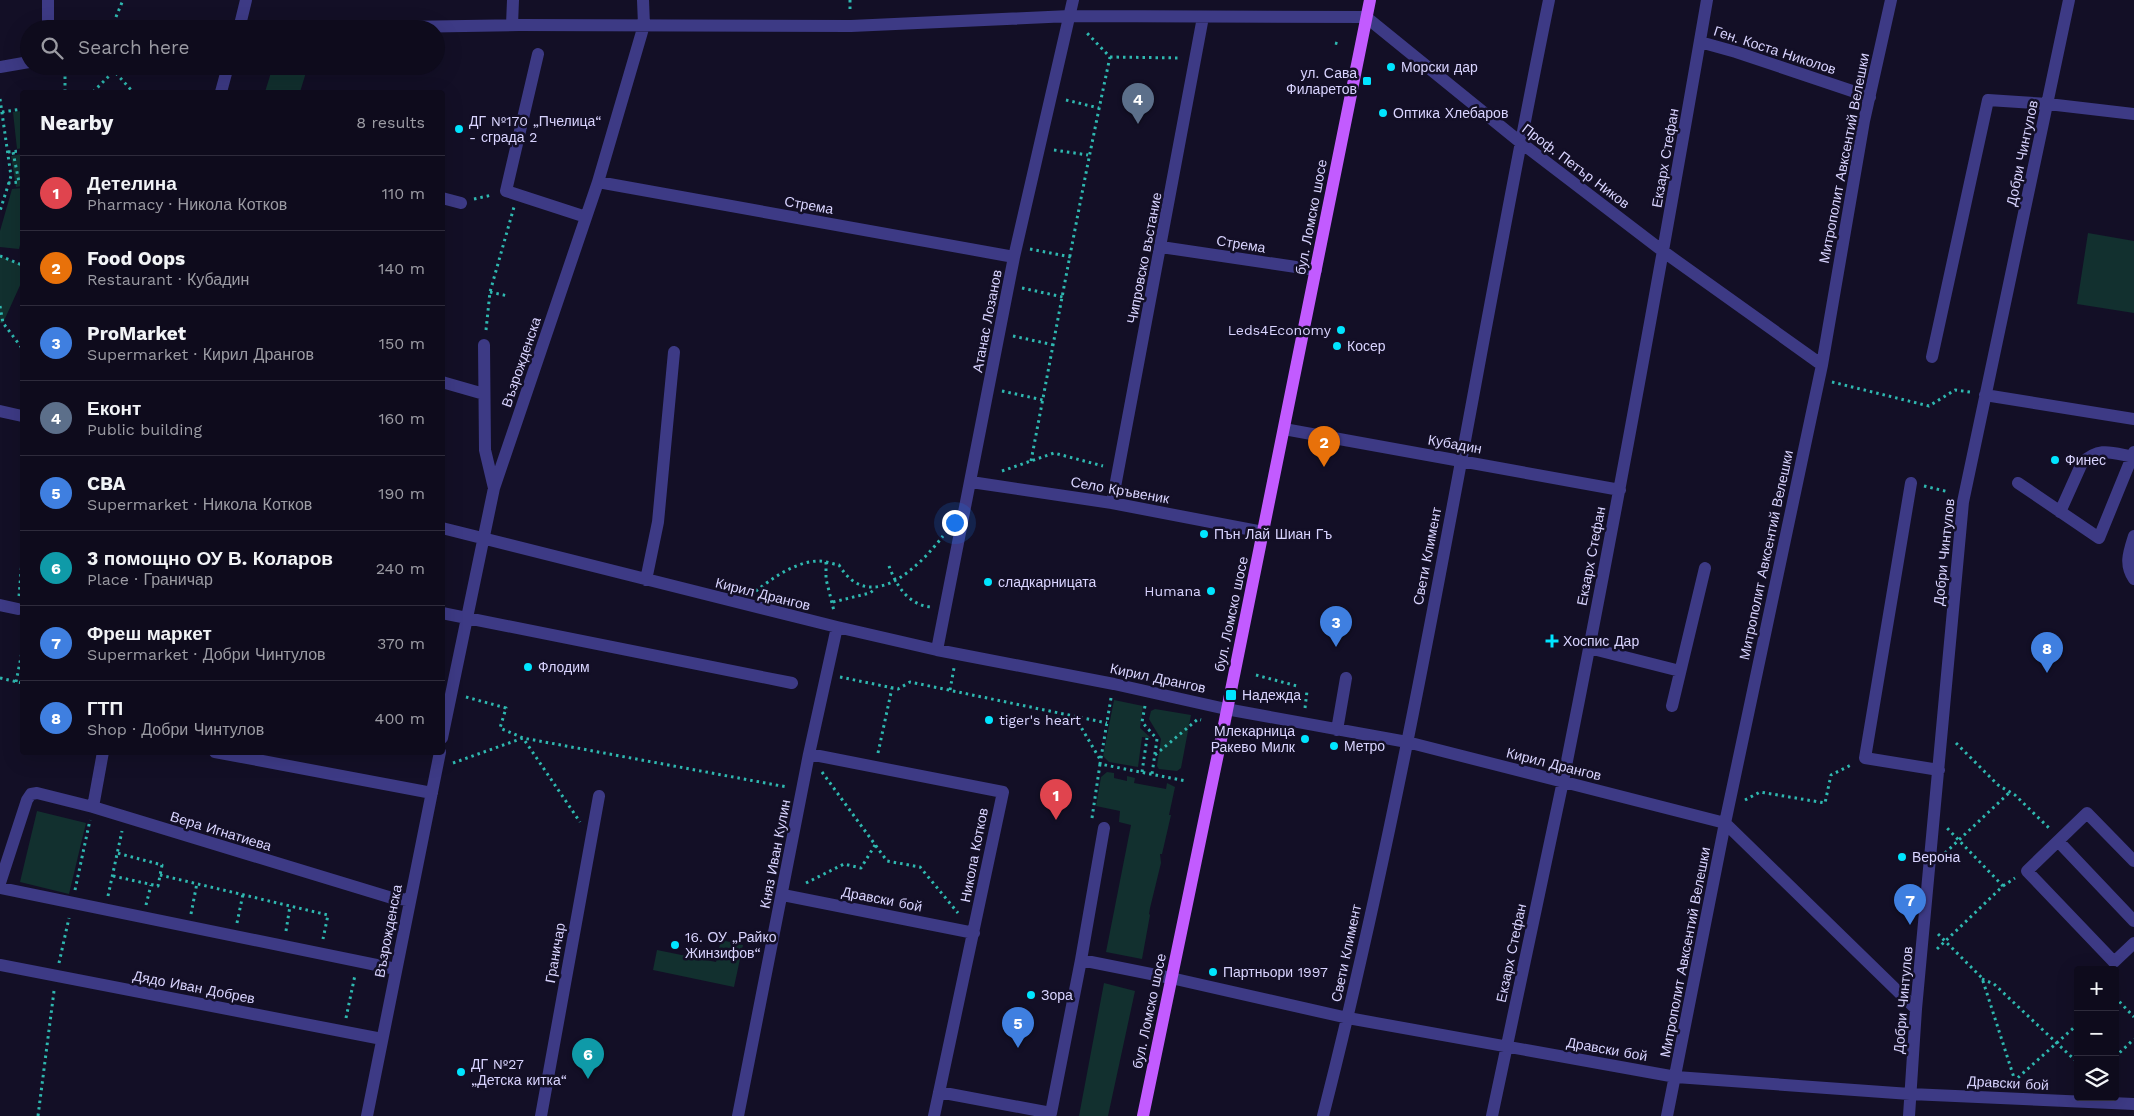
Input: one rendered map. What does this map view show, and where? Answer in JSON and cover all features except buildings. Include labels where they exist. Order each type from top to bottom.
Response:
[{"type":"main road","name":"бул. Ломско шосе","points":[[1143,1116],[1370,0]]},
{"type":"street","points":[[48,0],[48,20]]},
{"type":"street","points":[[241,20],[246,0]]},
{"type":"street","points":[[512,25],[513,0]]},
{"type":"street","name":"Възрожденска","points":[[445,723],[494,488],[598,182],[644,25],[642,0]]},
{"type":"street","name":"Атанас Лозанов","points":[[938,650],[1009,285],[1073,0]]},
{"type":"street","name":"Свети Климент","points":[[1323,1116],[1348,1018],[1407,742],[1520,142],[1549,0]]},
{"type":"street","name":"Екзарх Стефан","points":[[1492,1116],[1562,782],[1620,490],[1664,252],[1707,0]]},
{"type":"street","name":"Митрополит Авксентий Велешки","points":[[1667,1116],[1728,808],[1822,366],[1870,97],[1891,0]]},
{"type":"street","name":"Добри Чинтулов","points":[[1909,1116],[1916,1009],[1965,495],[2069,0]]},
{"type":"street","points":[[445,26],[851,26],[1070,16],[1366,18]]},
{"type":"street","name":"Чипровско въстание","points":[[1112,503],[1203,17]]},
{"type":"street","name":"Проф. Петър Ников","points":[[1366,18],[1520,142],[1664,252],[1822,366]]},
{"type":"street","name":"Ген. Коста Николов","points":[[1700,42],[1736,52],[1870,97]]},
{"type":"street","points":[[538,54],[512,193],[586,217]]},
{"type":"street","points":[[0,67],[20,64]]},
{"type":"street","points":[[222,90],[226,75]]},
{"type":"street","points":[[1932,357],[1988,100],[2048,104],[2134,114]]},
{"type":"street","name":"Стрема","points":[[598,182],[1016,252]]},
{"type":"street","points":[[445,199],[461,203]]},
{"type":"street","name":"Стрема","points":[[1161,247],[1316,270]]},
{"type":"street","points":[[484,345],[485,450],[494,488]]},
{"type":"street","points":[[646,580],[658,522],[674,352]]},
{"type":"street","points":[[445,383],[484,394]]},
{"type":"street","points":[[1985,394],[2134,419]]},
{"type":"street","points":[[0,411],[20,416]]},
{"type":"street","name":"Кубадин","points":[[1284,429],[1620,490]]},
{"type":"street","points":[[2018,484],[2060,512],[2099,538],[2133,455],[2106,451],[2096,453],[2088,458],[2082,463],[2060,512]]},
{"type":"street","name":"Село Кръвеник","points":[[971,482],[1112,503],[1263,532]]},
{"type":"street","points":[[1911,483],[1865,758],[1939,770]]},
{"type":"street","name":"Кирил Дрангов","points":[[445,529],[483,540],[837,627],[956,654],[1114,684],[1226,709],[1407,742],[1725,823]]},
{"type":"street","points":[[2134,536],[2127,557],[2134,578]]},
{"type":"street","points":[[1672,706],[1705,568]]},
{"type":"street","points":[[0,605],[18,610]]},
{"type":"street","points":[[445,614],[792,684]]},
{"type":"street","name":"Княз Иван Кулин","points":[[738,1116],[783,895],[809,754],[837,627]]},
{"type":"street","points":[[1588,648],[1680,671]]},
{"type":"street","points":[[1337,730],[1346,678]]},
{"type":"street","name":"Никола Котков","points":[[809,754],[1002,792],[974,933],[934,1116]]},
{"type":"street","points":[[93,807],[102,755]]},
{"type":"street","points":[[231,755],[432,793]]},
{"type":"street","name":"Възрожденска","points":[[367,1116],[439,755]]},
{"type":"street","name":"Вера Игнатиева","points":[[0,882],[27,800],[30,794],[36,793],[93,807],[392,898],[409,900]]},
{"type":"street","name":"Граничар","points":[[541,1116],[599,796]]},
{"type":"street","points":[[2134,861],[2087,813],[2027,871],[2114,962],[2134,943]]},
{"type":"street","points":[[1725,823],[1916,1009]]},
{"type":"street","points":[[939,1092],[1051,1113],[1081,960],[1104,828]]},
{"type":"street","points":[[2059,840],[2134,921]]},
{"type":"street","points":[[0,888],[396,969]]},
{"type":"street","name":"Дравски бой","points":[[783,895],[974,933]]},
{"type":"street","name":"Дравски бой","points":[[1081,960],[1172,978],[1348,1018],[1676,1077],[1910,1094],[2134,1104]]},
{"type":"street","name":"Дядо Иван Добрев","points":[[0,964],[382,1039]]},
{"type":"path","points":[[115,20],[123,0]]},
{"type":"path","points":[[1070,16],[1110,57],[1196,58]]},
{"type":"path","points":[[1031,461],[1071,257],[1088,155],[1110,57]]},
{"type":"path","points":[[66,75],[66,90]]},
{"type":"path","points":[[95,90],[110,75]]},
{"type":"path","points":[[118,75],[131,90]]},
{"type":"path","points":[[1052,97],[1099,108]]},
{"type":"path","points":[[0,99],[1,119],[11,176],[0,211]]},
{"type":"path","points":[[2,112],[20,109]]},
{"type":"path","points":[[1040,147],[1088,155]]},
{"type":"path","points":[[8,152],[20,151]]},
{"type":"path","points":[[8,184],[19,182],[13,152]]},
{"type":"path","points":[[461,203],[512,193],[490,292],[484,345]]},
{"type":"path","points":[[1016,252],[1071,257]]},
{"type":"path","points":[[0,256],[20,264]]},
{"type":"path","points":[[1009,285],[1063,297]]},
{"type":"path","points":[[490,292],[508,296]]},
{"type":"path","points":[[0,306],[3,324],[20,345]]},
{"type":"path","points":[[1000,334],[1054,345]]},
{"type":"path","points":[[1819,379],[1929,406],[1955,390],[1985,394]]},
{"type":"path","points":[[989,388],[1043,400]]},
{"type":"path","points":[[996,473],[1054,453],[1119,470]]},
{"type":"path","points":[[1911,483],[1965,495]]},
{"type":"path","points":[[833,602],[870,593],[890,585],[933,549],[945,535]]},
{"type":"path","points":[[739,603],[780,574],[818,561],[839,565],[844,574],[854,582],[876,589]]},
{"type":"path","points":[[826,562],[826,579],[833,602],[837,627]]},
{"type":"path","points":[[889,566],[895,581],[903,592],[918,604],[946,608]]},
{"type":"path","points":[[18,610],[20,586]]},
{"type":"path","points":[[950,690],[956,654]]},
{"type":"path","points":[[16,682],[20,662]]},
{"type":"path","points":[[827,675],[898,689],[910,682],[1107,723]]},
{"type":"path","points":[[1256,675],[1297,686]]},
{"type":"path","points":[[0,678],[20,682]]},
{"type":"path","points":[[1104,828],[1092,818],[1114,684]]},
{"type":"path","points":[[875,767],[892,688]]},
{"type":"path","points":[[1149,692],[1142,722],[1156,739],[1152,774]]},
{"type":"path","points":[[451,693],[506,708],[500,728],[524,738],[802,790]]},
{"type":"path","points":[[1074,716],[1100,763],[1186,781]]},
{"type":"path","points":[[1154,755],[1198,719],[1201,720]]},
{"type":"path","points":[[1943,730],[1998,784],[2016,795],[2059,840]]},
{"type":"path","points":[[437,768],[524,738]]},
{"type":"path","points":[[524,738],[591,840]]},
{"type":"path","points":[[1142,772],[1147,738]]},
{"type":"path","points":[[809,754],[887,861],[920,867],[974,933]]},
{"type":"path","points":[[1728,808],[1760,792],[1825,803],[1831,775],[1865,758]]},
{"type":"path","points":[[1930,867],[2010,792]]},
{"type":"path","points":[[1920,965],[2003,886],[1935,815]]},
{"type":"path","points":[[104,909],[126,818]]},
{"type":"path","points":[[783,895],[844,864],[860,868],[875,845]]},
{"type":"path","points":[[113,876],[158,886],[162,865],[117,853]]},
{"type":"path","points":[[160,876],[197,883],[328,915],[320,954]]},
{"type":"path","points":[[188,926],[197,883]]},
{"type":"path","points":[[234,936],[243,894]]},
{"type":"path","points":[[283,946],[290,906]]},
{"type":"path","points":[[1925,921],[1982,978],[1994,984],[2074,1059]]},
{"type":"path","points":[[344,1032],[358,962]]},
{"type":"path","points":[[38,1116],[56,976]]},
{"type":"path","points":[[1982,978],[2020,1099]]},
{"type":"path","points":[[2119,1001],[2134,1017]]},
{"type":"path","points":[[1996,1098],[2074,1027]]},
{"type":"path","points":[[2116,1056],[2134,1039]]},
{"type":"green space","points":[[270,75],[305,75],[301,90],[266,90]]},
{"type":"green space","points":[[20,111],[20,148],[17,149],[13,112]]},
{"type":"green space","points":[[20,154],[20,186],[16,187],[11,156]]},
{"type":"green space","points":[[20,188],[19,249],[0,247],[0,231],[12,189]]},
{"type":"green space","points":[[2088,233],[2134,241],[2134,313],[2077,304]]},
{"type":"green space","points":[[0,256],[20,264],[20,285],[3,323],[0,323]]},
{"type":"green space","points":[[1114,700],[1143,706],[1140,728],[1151,738],[1142,737],[1138,767],[1109,762],[1103,756]]},
{"type":"green space","points":[[1155,709],[1191,715],[1181,768],[1177,771],[1159,769],[1157,766],[1161,739],[1149,719],[1151,711]]},
{"type":"green space","points":[[1107,772],[1114,773],[1114,778],[1127,781],[1127,776],[1135,778],[1134,783],[1166,789],[1167,783],[1175,787],[1169,815],[1171,815],[1162,854],[1160,854],[1161,863],[1150,908],[1142,959],[1106,952],[1131,825],[1119,822],[1120,811],[1096,806],[1101,777]]},
{"type":"green space","points":[[37,811],[86,823],[69,894],[20,882]]},
{"type":"green space","points":[[721,940],[743,945],[734,987],[653,970],[657,950],[716,962]]},
{"type":"green space","points":[[1104,983],[1135,991],[1108,1116],[1079,1116]]},
{"type":"place","name":"Морски дар","points":[[1391,67]]},
{"type":"place","name":"ул. Сава Филаретов","points":[[1367,81]]},
{"type":"place","name":"Оптика Хлебаров","points":[[1383,113]]},
{"type":"place","name":"Еконт","points":[[1138,124]]},
{"type":"place","name":"ДГ №170 „Пчелица“ - сграда 2","points":[[459,129]]},
{"type":"place","name":"Leds4Economy","points":[[1341,330]]},
{"type":"place","name":"Косер","points":[[1337,346]]},
{"type":"place","name":"Финес","points":[[2055,460]]},
{"type":"place","name":"Food Oops","points":[[1324,467]]},
{"type":"place","name":"Пън Лай Шиан Гъ","points":[[1204,534]]},
{"type":"place","name":"сладкарницата","points":[[988,582]]},
{"type":"place","name":"Humana","points":[[1211,591]]},
{"type":"place","name":"Хоспис Дар","points":[[1552,641]]},
{"type":"place","name":"ProMarket","points":[[1336,647]]},
{"type":"place","name":"Флодим","points":[[528,667]]},
{"type":"place","name":"ГТП","points":[[2047,673]]},
{"type":"place","name":"Надежда","points":[[1231,695]]},
{"type":"place","name":"tiger's heart","points":[[989,720]]},
{"type":"place","name":"Млекарница Ракево Милк","points":[[1305,739]]},
{"type":"place","name":"Метро","points":[[1334,746]]},
{"type":"place","name":"Детелина","points":[[1056,820]]},
{"type":"place","name":"Верона","points":[[1902,857]]},
{"type":"place","name":"Фреш маркет","points":[[1910,925]]},
{"type":"place","name":"16. ОУ „Райко Жинзифов“","points":[[675,945]]},
{"type":"place","name":"Партньори 1997","points":[[1213,972]]},
{"type":"place","name":"Зора","points":[[1031,995]]},
{"type":"place","name":"CBA","points":[[1018,1048]]},
{"type":"place","name":"ДГ №27 „Детска китка“","points":[[461,1072]]},
{"type":"place","name":"3 помощно ОУ В. Коларов","points":[[588,1079]]}]
